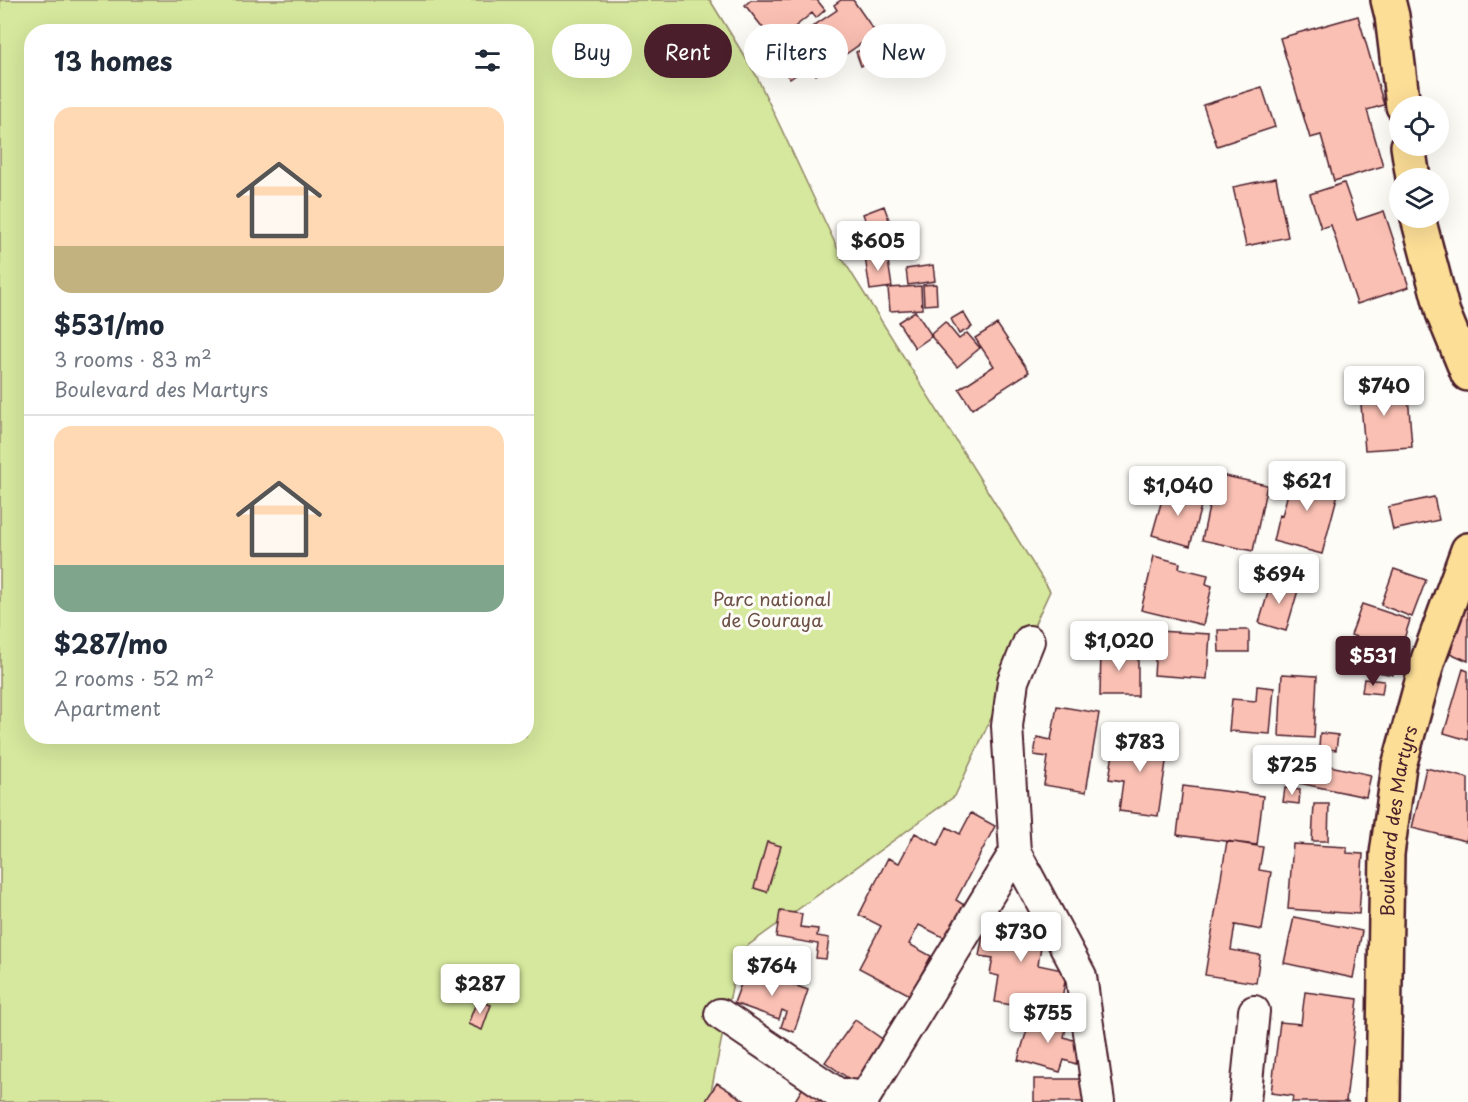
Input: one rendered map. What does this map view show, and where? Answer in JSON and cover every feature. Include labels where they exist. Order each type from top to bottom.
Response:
[{"type":"main road","points":[[1388,0],[1402,96]]},
{"type":"main road","points":[[1421,228],[1443,313],[1468,374]]},
{"type":"main road","name":"Boulevard des Martyrs","points":[[1383,1102],[1388,854],[1399,766],[1428,660],[1468,550]]},
{"type":"street","points":[[1029,641],[1013,681],[1007,726],[1015,852],[1082,976],[1099,1102]]},
{"type":"street","points":[[720,1014],[837,1094],[865,1097],[1015,852]]},
{"type":"street","points":[[1245,1102],[1254,1011]]},
{"type":"green space","name":"Parc national de Gouraya","points":[[0,0],[710,0],[725,24],[644,24],[644,78],[732,78],[732,36],[744,55],[744,78],[757,78],[842,258],[1050,591],[955,796],[739,952],[709,1102],[0,1102]]},
{"type":"building","points":[[751,0],[817,0],[825,10],[816,18],[812,13],[798,24],[760,24],[745,5]]},
{"type":"building","points":[[841,0],[853,0],[870,24],[860,24],[860,44],[848,53],[848,24],[816,24],[837,10],[834,5]]},
{"type":"building","points":[[1358,16],[1384,105],[1367,110],[1383,166],[1334,181],[1321,135],[1310,138],[1280,38]]},
{"type":"building","points":[[860,51],[860,63],[856,52]]},
{"type":"building","points":[[1262,87],[1275,127],[1217,146],[1203,105]]},
{"type":"building","points":[[1276,178],[1288,237],[1246,246],[1233,187]]},
{"type":"building","points":[[1344,183],[1357,220],[1384,211],[1409,287],[1357,304],[1331,225],[1321,228],[1310,194]]},
{"type":"building","points":[[884,206],[891,225],[870,233],[863,214]]},
{"type":"building","points":[[887,254],[892,287],[870,290],[865,257]]},
{"type":"building","points":[[933,265],[935,281],[908,285],[906,269]]},
{"type":"building","points":[[936,284],[937,304],[924,305],[923,285]]},
{"type":"building","points":[[921,286],[922,309],[890,311],[888,288]]},
{"type":"building","points":[[915,311],[932,336],[915,348],[898,322]]},
{"type":"building","points":[[963,312],[972,327],[959,334],[951,319]]},
{"type":"building","points":[[945,322],[959,339],[967,333],[980,348],[957,367],[930,335]]},
{"type":"building","points":[[997,324],[1029,372],[972,409],[959,389],[994,366],[975,338]]},
{"type":"building","points":[[1387,380],[1388,397],[1408,395],[1412,447],[1365,450],[1359,382]]},
{"type":"building","points":[[1294,470],[1341,482],[1322,554],[1273,541]]},
{"type":"building","points":[[1216,474],[1267,485],[1253,551],[1202,540]]},
{"type":"building","points":[[1165,489],[1203,499],[1190,546],[1152,535]]},
{"type":"building","points":[[1434,497],[1439,520],[1393,530],[1388,507]]},
{"type":"building","points":[[1154,556],[1180,563],[1179,568],[1208,575],[1206,584],[1212,586],[1203,625],[1141,610]]},
{"type":"building","points":[[1394,569],[1426,580],[1412,617],[1381,605]]},
{"type":"building","points":[[1272,579],[1299,587],[1286,631],[1259,623]]},
{"type":"building","points":[[1456,600],[1468,604],[1468,661],[1450,653],[1455,639],[1442,634]]},
{"type":"building","points":[[1362,604],[1410,620],[1403,642],[1387,637],[1383,647],[1351,635]]},
{"type":"building","points":[[1142,627],[1158,627],[1158,642],[1142,641]]},
{"type":"building","points":[[1218,630],[1249,630],[1249,652],[1219,652]]},
{"type":"building","points":[[1157,631],[1210,634],[1207,679],[1154,675]]},
{"type":"building","points":[[1348,644],[1397,653],[1393,675],[1344,666]]},
{"type":"building","points":[[1101,648],[1138,648],[1138,696],[1100,696]]},
{"type":"building","points":[[1463,669],[1468,671],[1468,740],[1444,733]]},
{"type":"building","points":[[1282,674],[1317,676],[1314,738],[1279,736]]},
{"type":"building","points":[[1364,679],[1384,681],[1382,694],[1362,692]]},
{"type":"building","points":[[1257,686],[1274,688],[1270,734],[1229,731],[1232,699],[1256,701]]},
{"type":"building","points":[[1057,706],[1099,713],[1086,792],[1044,785],[1048,757],[1034,755],[1037,737],[1051,740]]},
{"type":"building","points":[[1320,733],[1338,735],[1336,750],[1319,748]]},
{"type":"building","points":[[1116,734],[1169,742],[1158,816],[1119,811],[1123,781],[1109,779]]},
{"type":"building","points":[[1294,758],[1371,775],[1366,797],[1289,781]]},
{"type":"building","points":[[1426,768],[1468,778],[1466,841],[1412,828]]},
{"type":"building","points":[[1183,786],[1263,796],[1257,845],[1177,835]]},
{"type":"building","points":[[1285,788],[1300,790],[1299,804],[1283,802]]},
{"type":"building","points":[[1314,804],[1329,804],[1328,841],[1312,841]]},
{"type":"building","points":[[971,813],[995,826],[956,900],[964,905],[947,939],[919,925],[909,944],[931,956],[910,995],[859,968],[881,926],[859,915],[888,858],[899,863],[915,833],[938,845],[947,827],[960,834]]},
{"type":"building","points":[[1227,841],[1263,847],[1259,870],[1271,872],[1262,930],[1235,925],[1231,950],[1260,955],[1256,983],[1205,975]]},
{"type":"building","points":[[767,842],[781,846],[767,892],[754,888]]},
{"type":"building","points":[[1293,844],[1347,847],[1347,853],[1363,854],[1359,914],[1288,909]]},
{"type":"building","points":[[988,909],[1040,919],[1037,933],[1043,935],[1038,965],[1067,971],[1059,1014],[995,1002],[999,976],[990,974],[993,958],[979,956]]},
{"type":"building","points":[[780,911],[802,914],[800,927],[818,929],[817,936],[829,938],[826,959],[816,958],[818,944],[776,937]]},
{"type":"building","points":[[1294,917],[1362,931],[1353,978],[1284,963]]},
{"type":"building","points":[[747,968],[808,990],[794,1032],[781,1027],[786,1012],[782,1010],[779,1019],[734,1003]]},
{"type":"building","points":[[1305,992],[1358,999],[1346,1101],[1349,1102],[1292,1102],[1293,1096],[1271,1093],[1280,1022],[1301,1024]]},
{"type":"building","points":[[477,1000],[491,1005],[482,1030],[468,1024]]},
{"type":"building","points":[[1032,1013],[1067,1024],[1064,1037],[1082,1043],[1076,1064],[1064,1060],[1060,1072],[1018,1060]]},
{"type":"building","points":[[855,1020],[888,1043],[858,1085],[825,1062]]},
{"type":"building","points":[[1034,1079],[1086,1079],[1087,1102],[1034,1102]]},
{"type":"building","points":[[807,1081],[841,1102],[794,1102]]},
{"type":"building","points":[[717,1083],[747,1102],[705,1102]]}]
